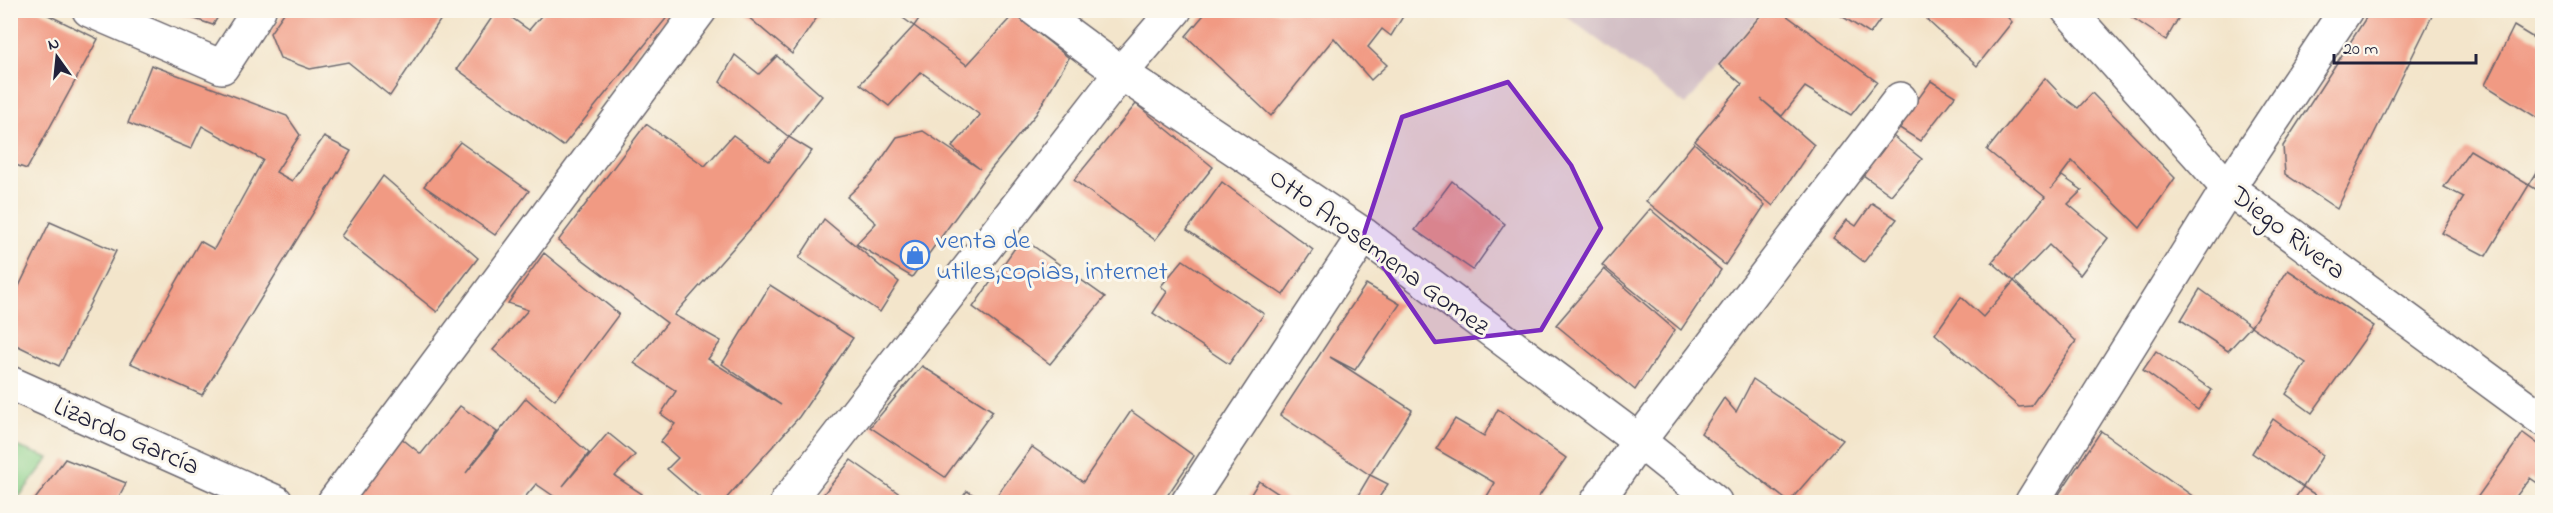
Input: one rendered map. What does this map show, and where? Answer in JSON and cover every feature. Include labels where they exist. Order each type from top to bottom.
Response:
[{"type":"street","points":[[89,10],[222,67],[259,10]]},
{"type":"street","points":[[334,502],[700,10]]},
{"type":"street","name":"Otto Arosemena Gomez","points":[[1036,10],[1121,73],[1364,235],[1639,441],[1715,502]]},
{"type":"street","points":[[787,502],[1121,73],[1175,10]]},
{"type":"street","name":"Diego Rivera","points":[[2068,10],[2228,188],[2542,419]]},
{"type":"street","points":[[2032,502],[2228,188],[2346,10]]},
{"type":"street","points":[[1597,502],[1639,441],[1900,99]]},
{"type":"street","points":[[1188,502],[1364,235]]},
{"type":"street","name":"Lizardo García","points":[[10,383],[276,502]]},
{"type":"highlighted area","points":[[1508,82],[1571,165],[1601,228],[1541,330],[1435,342],[1363,237],[1402,117]]},
{"type":"shaded area","points":[[1559,11],[1762,11],[1686,105]]},
{"type":"green space","points":[[10,444],[49,458],[15,502],[11,502]]},
{"type":"building","points":[[10,10],[38,10],[98,39],[27,169],[10,163]]},
{"type":"building","points":[[168,10],[222,10],[213,25]]},
{"type":"building","points":[[286,10],[447,10],[390,96],[348,62],[310,69],[280,58],[270,33]]},
{"type":"building","points":[[497,10],[501,10],[529,30],[546,10],[673,10],[563,146],[457,69]]},
{"type":"building","points":[[740,10],[822,10],[792,54]]},
{"type":"building","points":[[892,10],[925,10],[914,26]]},
{"type":"building","points":[[1208,10],[1311,12],[1407,10],[1391,36],[1382,29],[1368,47],[1387,65],[1371,80],[1334,38],[1271,116],[1186,36]]},
{"type":"building","points":[[1765,10],[1779,10],[1877,82],[1851,115],[1805,87],[1782,116],[1761,99],[1814,145],[1773,206],[1695,141],[1742,84],[1719,65]]},
{"type":"building","points":[[1832,10],[1887,10],[1870,34]]},
{"type":"building","points":[[1935,10],[2001,10],[2012,22],[1977,66],[1927,20]]},
{"type":"building","points":[[2121,10],[2183,10],[2166,40]]},
{"type":"building","points":[[2371,10],[2435,10],[2337,209],[2285,174],[2283,146]]},
{"type":"building","points":[[1014,14],[1069,58],[1036,114],[987,174],[912,277],[856,244],[876,223],[847,197],[872,173],[897,137],[923,131],[980,169],[952,147],[980,115],[921,72],[889,106],[860,84],[914,26],[967,65]]},
{"type":"building","points":[[2514,26],[2542,43],[2542,121],[2485,85]]},
{"type":"building","points":[[735,55],[759,74],[777,56],[822,96],[789,137],[720,82]]},
{"type":"building","points":[[151,65],[287,116],[300,135],[276,172],[292,181],[324,137],[351,151],[202,395],[130,363],[200,241],[214,249],[263,160],[202,126],[191,149],[128,123]]},
{"type":"building","points":[[2045,78],[2062,96],[2078,108],[2092,93],[2175,178],[2140,228],[2072,161],[2051,189],[2062,176],[2082,190],[2068,204],[2108,238],[2080,275],[2049,245],[2014,281],[1992,262],[2045,197],[1987,150]]},
{"type":"building","points":[[1931,81],[1955,96],[1920,141],[1898,127]]},
{"type":"building","points":[[1136,104],[1213,167],[1155,240],[1074,180]]},
{"type":"building","points":[[646,124],[705,166],[733,135],[769,161],[789,137],[812,151],[766,211],[674,315],[721,341],[708,359],[781,405],[722,364],[770,285],[853,338],[799,417],[723,502],[705,502],[667,469],[678,458],[660,442],[675,424],[661,414],[676,391],[634,363],[667,323],[558,241]]},
{"type":"building","points":[[1889,133],[1922,159],[1891,195],[1859,172]]},
{"type":"building","points":[[460,142],[529,191],[495,235],[424,186]]},
{"type":"building","points":[[1694,143],[1765,205],[1725,265],[1646,201]]},
{"type":"building","points":[[2470,150],[2529,185],[2486,256],[2442,233],[2464,197],[2444,187]]},
{"type":"building","points":[[2542,164],[2542,193],[2529,185]]},
{"type":"building","points":[[383,176],[478,258],[437,312],[341,236]]},
{"type":"building","points":[[1452,181],[1505,224],[1473,270],[1415,230]]},
{"type":"building","points":[[1222,182],[1313,250],[1283,295],[1187,230]]},
{"type":"building","points":[[1872,203],[1897,219],[1864,262],[1833,238],[1847,220],[1856,226]]},
{"type":"building","points":[[1650,209],[1721,270],[1681,330],[1602,265]]},
{"type":"building","points":[[824,219],[899,282],[880,312],[799,258]]},
{"type":"building","points":[[50,222],[116,251],[59,366],[10,342],[10,305]]},
{"type":"building","points":[[1022,238],[1105,297],[1050,364],[973,307]]},
{"type":"building","points":[[544,253],[619,314],[555,400],[493,350],[528,310],[508,303]]},
{"type":"building","points":[[1183,260],[1264,314],[1229,364],[1153,313],[1167,292],[1161,286]]},
{"type":"building","points":[[1604,269],[1675,330],[1635,390],[1556,325]]},
{"type":"building","points":[[2288,270],[2374,326],[2312,413],[2286,394],[2306,363],[2251,326]]},
{"type":"building","points":[[2014,281],[2076,341],[2031,406],[2019,407],[1935,334],[1961,297],[1983,317]]},
{"type":"building","points":[[1366,284],[1400,304],[1355,370],[1330,357],[1412,410],[1370,475],[1280,415]]},
{"type":"building","points":[[2200,289],[2251,326],[2228,351],[2181,320]]},
{"type":"building","points":[[2156,351],[2212,390],[2198,410],[2143,370]]},
{"type":"building","points":[[922,366],[993,411],[945,477],[870,427]]},
{"type":"building","points":[[1753,379],[1843,440],[1789,502],[1701,433],[1724,398],[1736,412]]},
{"type":"building","points":[[526,398],[589,453],[563,486],[608,433],[635,455],[615,476],[642,494],[635,502],[550,502],[555,497],[536,484],[521,502],[448,502],[445,500],[443,502],[364,502],[354,498],[400,437],[421,454],[460,406],[497,432],[466,473]]},
{"type":"building","points":[[1498,409],[1566,458],[1535,502],[1484,501],[1495,483],[1436,449],[1455,419],[1484,436]]},
{"type":"building","points":[[1131,411],[1194,456],[1163,502],[992,502],[1032,447],[1083,482]]},
{"type":"building","points":[[2273,419],[2323,455],[2303,487],[2252,453]]},
{"type":"building","points":[[2101,431],[2201,502],[2070,502],[2059,494]]},
{"type":"building","points":[[2523,433],[2542,447],[2542,486],[2530,478],[2512,502],[2474,502]]},
{"type":"building","points":[[65,459],[126,483],[116,502],[33,502]]},
{"type":"building","points":[[851,460],[911,502],[817,502]]},
{"type":"building","points":[[1370,475],[1388,484],[1376,502],[1354,502]]},
{"type":"building","points":[[1259,481],[1291,502],[1246,502]]},
{"type":"building","points":[[2303,487],[2327,502],[2292,502]]},
{"type":"building","points":[[967,491],[986,502],[959,502]]},
{"type":"place","name":"venta de utiles,copias, internet","points":[[915,255]]}]
